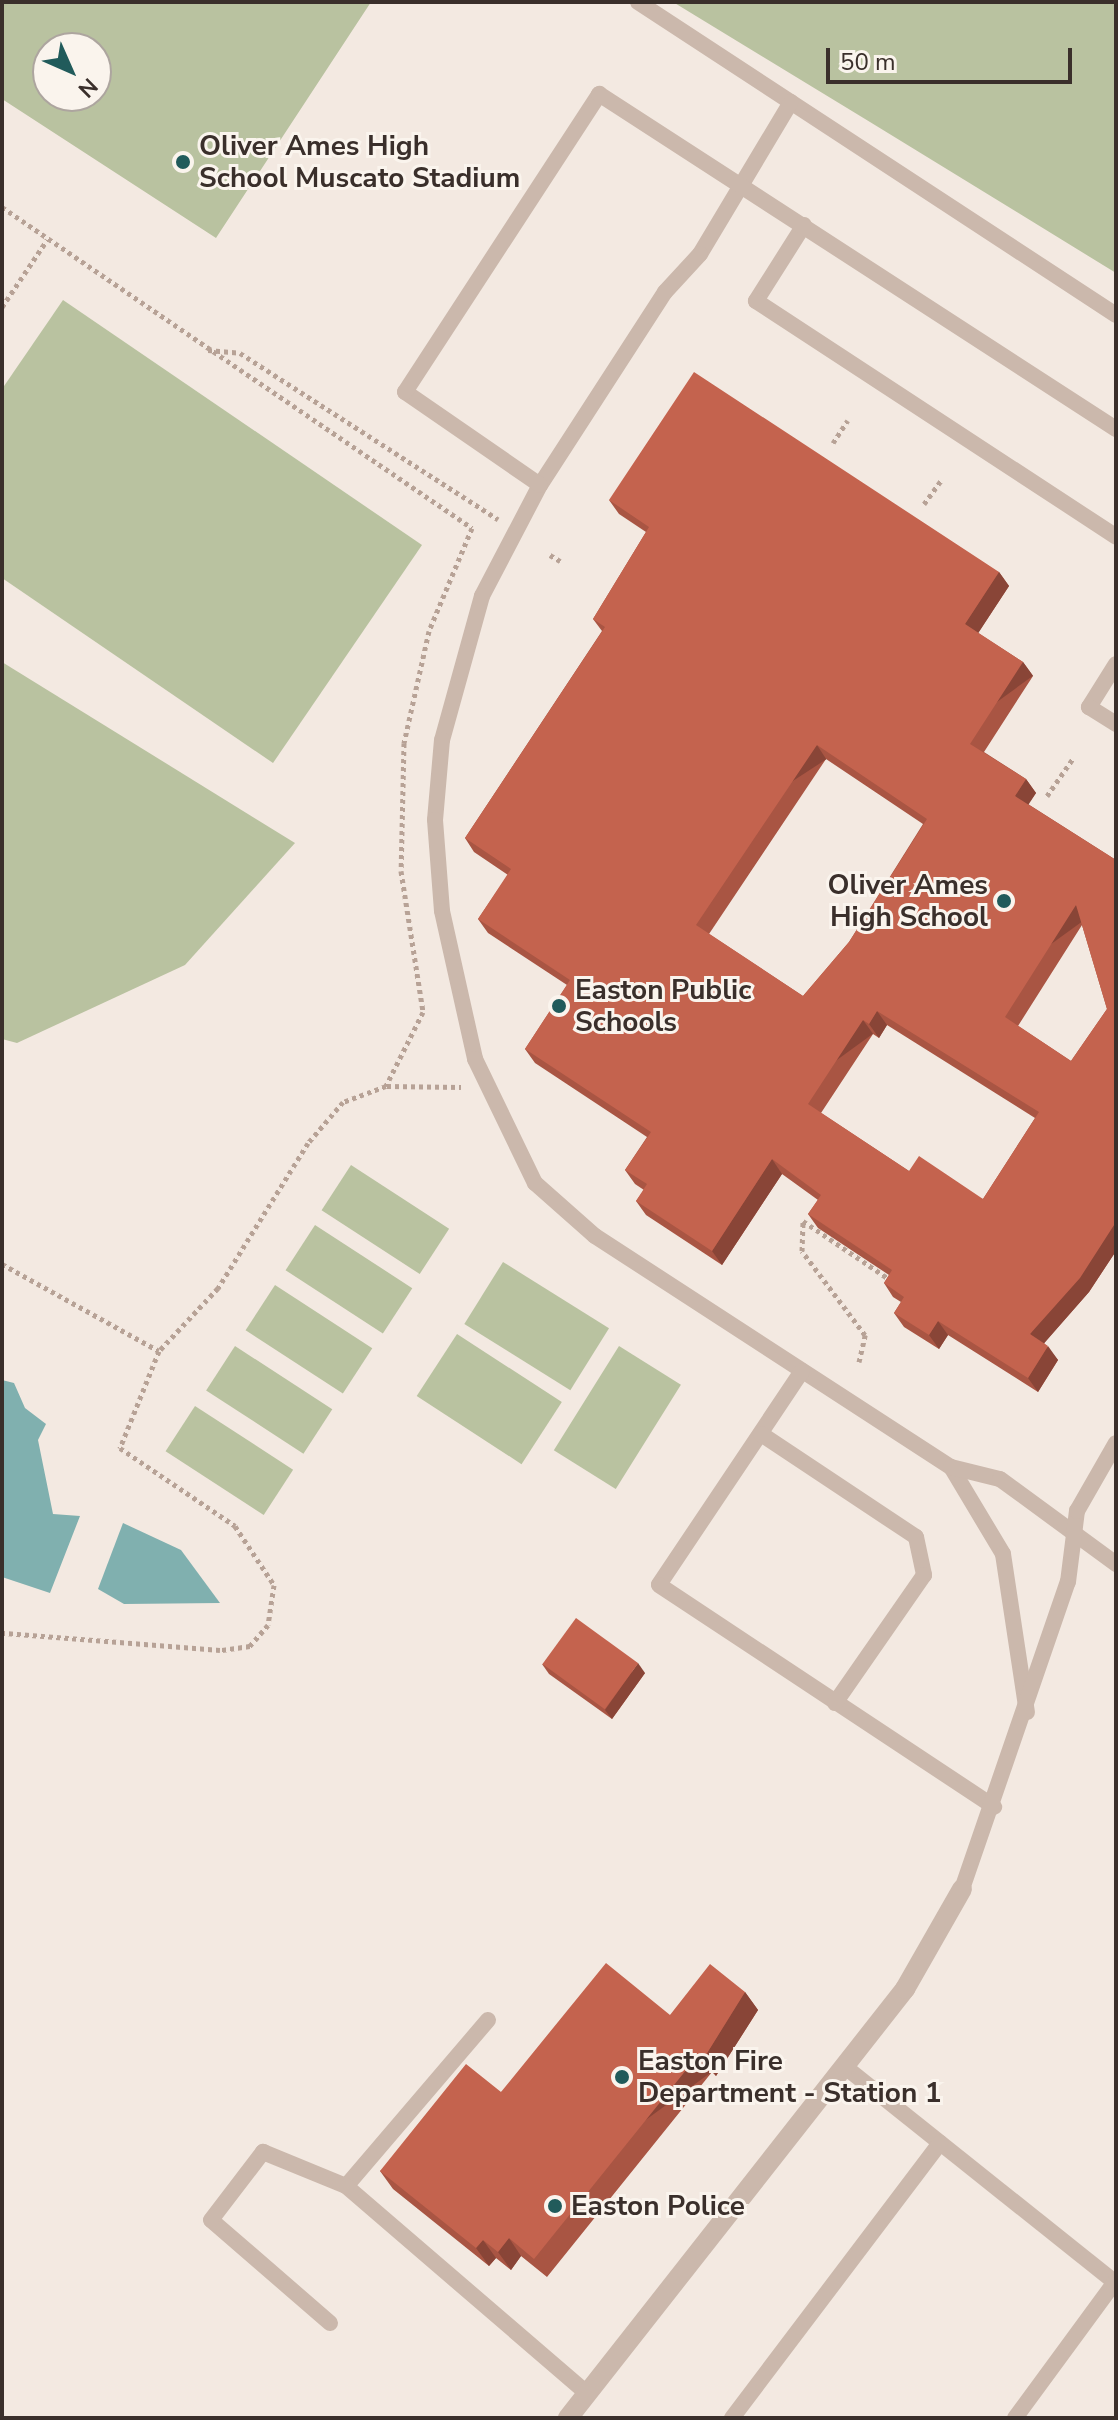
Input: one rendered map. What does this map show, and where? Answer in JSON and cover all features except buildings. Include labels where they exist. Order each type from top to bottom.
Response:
[{"type":"street","points":[[568,2418],[927,1957],[962,1889]]},
{"type":"lane","points":[[638,2],[1116,315]]},
{"type":"lane","points":[[540,485],[405,392],[599,94],[1116,429]]},
{"type":"lane","points":[[791,102],[739,183],[700,254],[665,292],[540,485],[469,632],[437,779],[442,911],[486,1088],[523,1164],[563,1211],[951,1467],[1000,1479],[1116,1564]]},
{"type":"lane","points":[[804,225],[756,301],[1116,537]]},
{"type":"lane","points":[[1116,664],[1089,707],[1116,724]]},
{"type":"lane","points":[[802,1371],[659,1585],[994,1807]]},
{"type":"lane","points":[[761,1434],[916,1537],[924,1575],[835,1703]]},
{"type":"lane","points":[[962,1889],[1027,1712],[1068,1582],[1073,1532],[1082,1496],[1116,1443]]},
{"type":"lane","points":[[951,1467],[1003,1554],[1027,1712]]},
{"type":"lane","points":[[346,2186],[488,2020]]},
{"type":"lane","points":[[844,2066],[1115,2283],[1015,2418]]},
{"type":"lane","points":[[732,2418],[940,2143]]},
{"type":"lane","points":[[330,2323],[211,2220],[263,2152],[346,2186],[587,2393]]},
{"type":"path","points":[[2,207],[472,528],[429,631],[404,743],[401,871],[423,1012],[386,1086]]},
{"type":"path","points":[[2,307],[47,240]]},
{"type":"path","points":[[207,349],[240,353],[490,514]]},
{"type":"path","points":[[833,443],[848,420]]},
{"type":"path","points":[[924,504],[941,481]]},
{"type":"path","points":[[550,555],[560,561]]},
{"type":"path","points":[[1047,796],[1074,757]]},
{"type":"path","points":[[2,1633],[220,1650],[250,1646],[268,1625],[274,1585],[235,1526],[120,1448],[159,1351],[218,1288],[308,1143],[343,1102],[386,1086],[486,1088]]},
{"type":"path","points":[[859,1362],[865,1335],[802,1251],[803,1221],[900,1287]]},
{"type":"path","points":[[2,1264],[159,1351]]},
{"type":"green space","name":"Oliver Ames High School Muscato Stadium","points":[[2,2],[371,2],[216,238],[2,99]]},
{"type":"green space","points":[[673,2],[1116,2],[1116,273],[870,122]]},
{"type":"green space","points":[[63,300],[422,545],[273,763],[2,578],[2,389]]},
{"type":"green space","points":[[2,662],[295,843],[185,965],[17,1043],[2,1039]]},
{"type":"green space","points":[[351,1165],[449,1229],[420,1274],[322,1210]]},
{"type":"green space","points":[[315,1225],[412,1288],[383,1333],[286,1270]]},
{"type":"green space","points":[[503,1262],[609,1328],[570,1390],[464,1324]]},
{"type":"green space","points":[[275,1285],[372,1348],[343,1393],[246,1330]]},
{"type":"green space","points":[[457,1334],[562,1402],[522,1464],[417,1396]]},
{"type":"green space","points":[[235,1346],[332,1409],[303,1454],[206,1390]]},
{"type":"green space","points":[[619,1346],[681,1385],[616,1489],[554,1450]]},
{"type":"green space","points":[[195,1406],[293,1470],[264,1515],[166,1451]]},
{"type":"water","points":[[2,1380],[14,1383],[25,1408],[46,1424],[38,1440],[53,1514],[80,1516],[50,1593],[2,1577]]},
{"type":"water","points":[[123,1523],[181,1550],[220,1603],[124,1604],[98,1589]]},
{"type":"place","name":"Oliver Ames High School Muscato Stadium","points":[[183,162]]},
{"type":"place","name":"Oliver Ames High School","points":[[1004,901]]},
{"type":"place","name":"Easton Public Schools","points":[[559,1006]]},
{"type":"place","name":"Easton Fire Department - Station 1","points":[[622,2077]]},
{"type":"place","name":"Easton Police","points":[[555,2206]]}]
